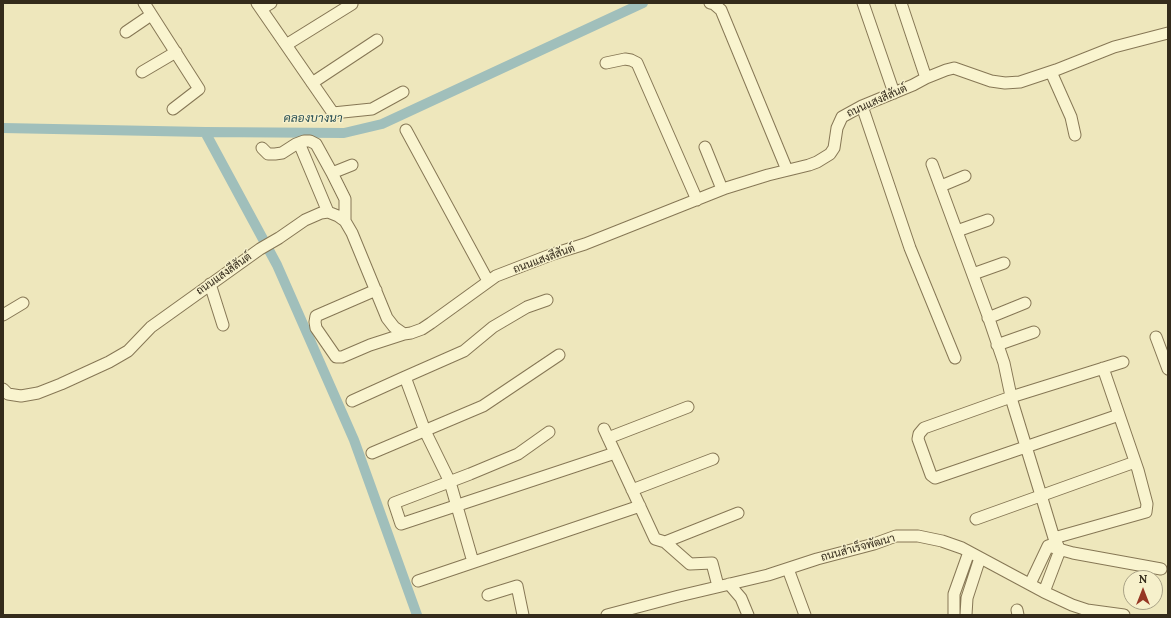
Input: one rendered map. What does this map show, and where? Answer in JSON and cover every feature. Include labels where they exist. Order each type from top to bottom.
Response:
[{"type":"street","points":[[144,3],[200,89],[174,109]]},
{"type":"street","points":[[272,3],[259,6],[333,113],[372,109],[403,92]]},
{"type":"street","points":[[710,3],[714,4],[721,10],[787,170]]},
{"type":"street","points":[[863,3],[894,93]]},
{"type":"street","points":[[901,3],[926,78]]},
{"type":"street","points":[[286,45],[352,4]]},
{"type":"street","points":[[126,32],[152,15]]},
{"type":"street","name":"ถนนแสงสีสันต์","points":[[376,290],[316,316],[316,328],[336,357],[342,357],[370,345],[411,333],[427,326],[496,276],[536,260],[586,244],[722,189],[787,170],[810,165],[830,154],[834,148],[838,122],[842,117],[862,106],[913,85],[926,78],[954,68],[991,81],[1005,83],[1020,82],[1051,72],[1114,46],[1168,33]]},
{"type":"street","points":[[312,83],[377,40]]},
{"type":"street","points":[[142,72],[176,52]]},
{"type":"street","points":[[606,63],[625,59],[636,63],[697,200]]},
{"type":"street","points":[[1051,72],[1071,117],[1075,135]]},
{"type":"street","points":[[862,106],[910,248],[955,358]]},
{"type":"street","points":[[406,130],[488,281]]},
{"type":"street","points":[[262,148],[268,154],[282,153],[299,143],[310,141],[316,144],[332,172],[345,200],[345,221],[387,318],[394,327],[404,334]]},
{"type":"street","points":[[299,143],[328,212],[345,221]]},
{"type":"street","points":[[705,147],[722,189]]},
{"type":"street","points":[[932,164],[1004,363],[1011,397],[1055,544],[1044,592]]},
{"type":"street","points":[[332,172],[352,165]]},
{"type":"street","points":[[941,186],[965,176]]},
{"type":"street","name":"ถนนแสงสีสันต์","points":[[3,389],[8,394],[21,396],[38,393],[109,362],[128,351],[151,327],[260,249],[305,220],[321,213],[328,212]]},
{"type":"street","points":[[957,231],[988,220]]},
{"type":"street","points":[[973,274],[1004,262]]},
{"type":"street","points":[[210,284],[223,325]]},
{"type":"street","points":[[352,401],[464,351],[493,327],[527,307],[547,300]]},
{"type":"street","points":[[3,315],[23,303]]},
{"type":"street","points":[[988,318],[1025,303]]},
{"type":"street","points":[[997,345],[1034,332]]},
{"type":"street","points":[[1156,337],[1167,363]]},
{"type":"street","points":[[372,452],[483,406],[559,355]]},
{"type":"street","points":[[1119,416],[935,478],[931,475],[918,439],[919,434],[924,428],[1011,397],[1123,362]]},
{"type":"street","points":[[1030,584],[1055,544],[1146,512],[1147,504],[1135,462],[1103,368]]},
{"type":"street","points":[[405,377],[425,431],[450,482],[473,562]]},
{"type":"street","points":[[688,407],[606,433],[655,539],[665,542],[690,564],[712,563],[718,586]]},
{"type":"street","points":[[549,432],[518,454],[394,503],[401,524],[615,452]]},
{"type":"street","points":[[632,490],[713,459]]},
{"type":"street","points":[[976,519],[1135,462]]},
{"type":"street","points":[[418,581],[640,506]]},
{"type":"street","points":[[665,542],[738,513]]},
{"type":"street","name":"ถนนสำเร็จพัฒนา","points":[[607,615],[718,586],[768,575],[817,559],[874,544],[896,536],[918,536],[942,541],[969,552],[1044,592],[1070,610],[1124,615]]},
{"type":"street","points":[[1055,544],[1161,569]]},
{"type":"street","points":[[954,615],[954,594],[969,552]]},
{"type":"street","points":[[966,615],[967,598],[980,558]]},
{"type":"street","points":[[788,569],[805,615]]},
{"type":"street","points":[[729,584],[741,598],[748,615]]},
{"type":"street","points":[[488,595],[516,586],[523,615]]},
{"type":"waterway","name":"คลองบางนา","points":[[3,128],[344,133],[382,124],[643,3]]},
{"type":"waterway","points":[[205,132],[277,265],[354,440],[417,615]]}]
